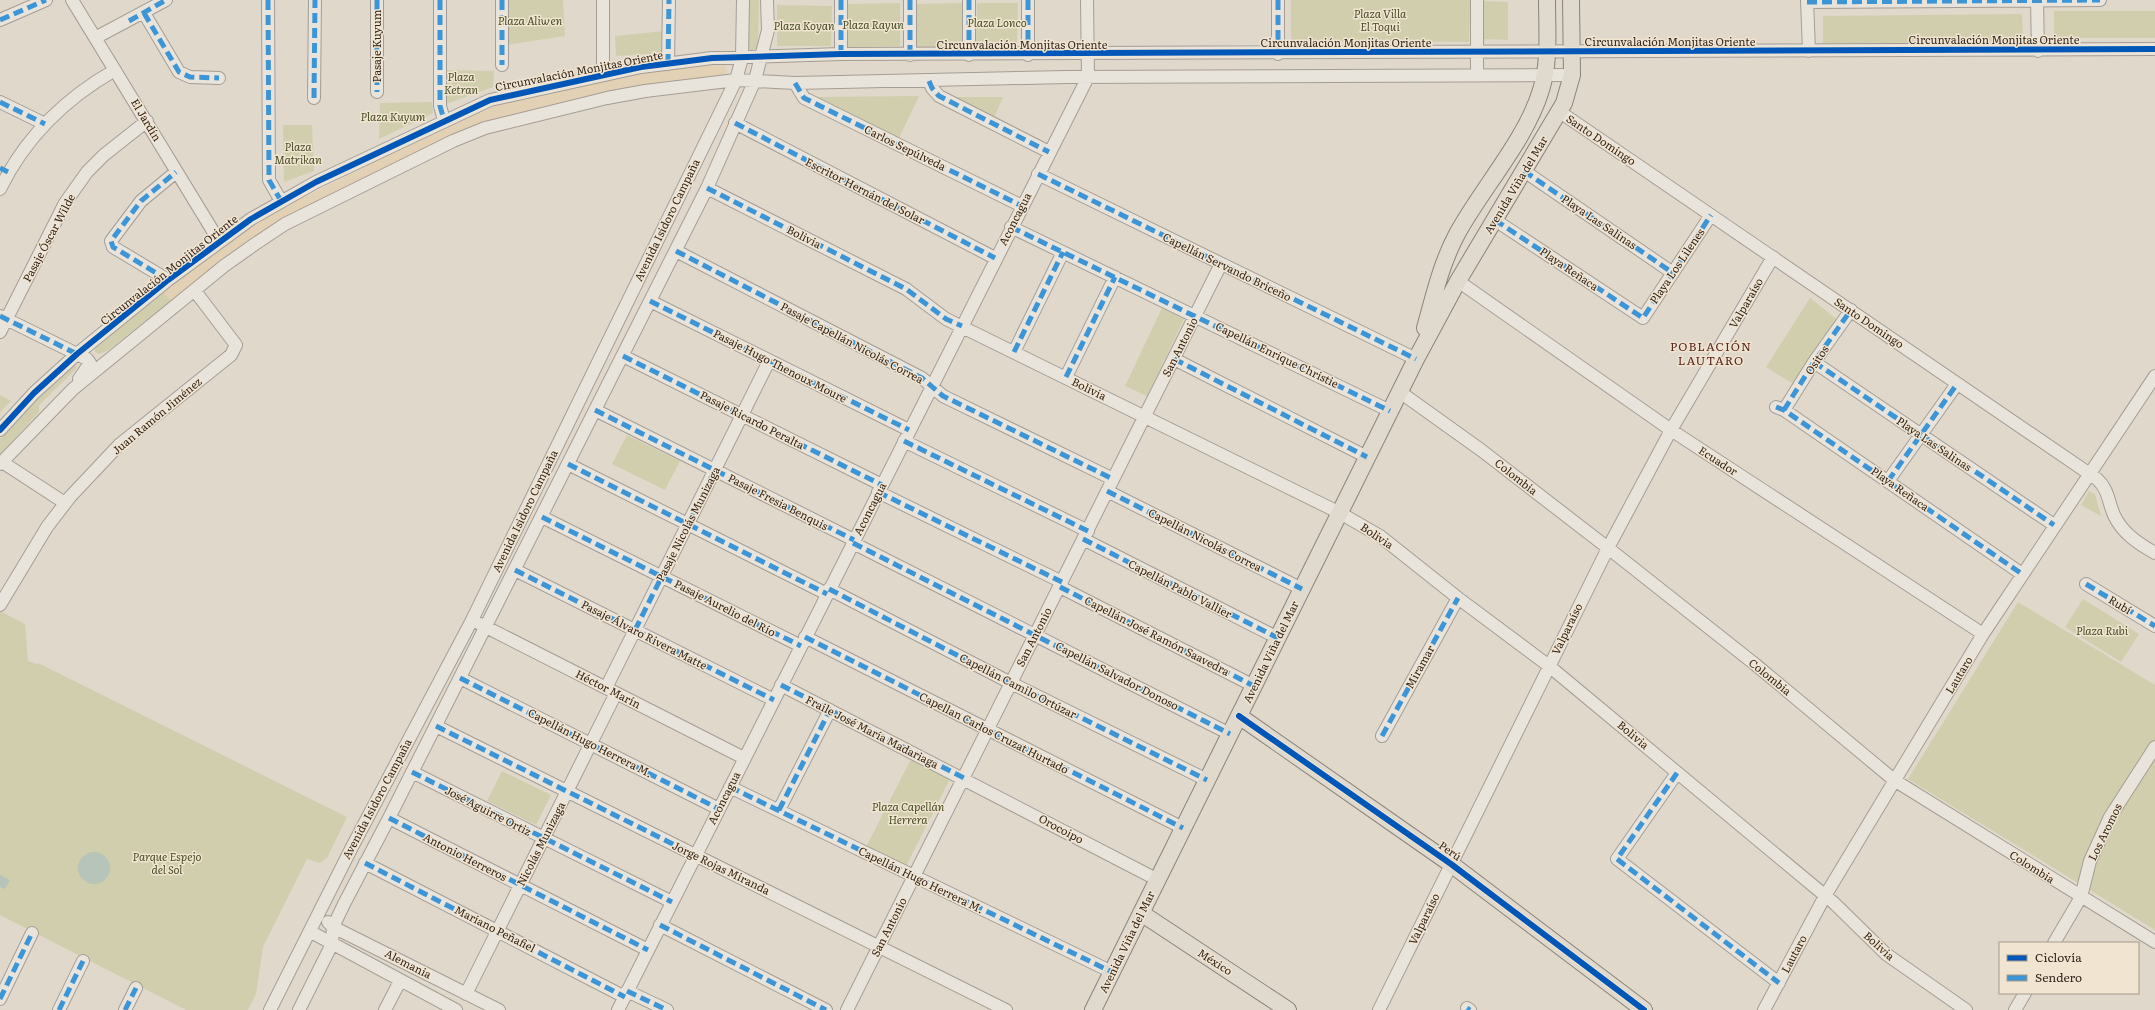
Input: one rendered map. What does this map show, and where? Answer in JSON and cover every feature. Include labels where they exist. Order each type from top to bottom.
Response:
[{"type":"main road","name":"Avenida Viña del Mar","points":[[1416,359],[1441,268],[1458,234],[1531,116],[1539,96],[1545,75],[1547,53],[1547,0]]},
{"type":"main road","name":"Avenida Viña del Mar","points":[[1093,1010],[1416,359],[1458,281],[1560,112],[1568,94],[1572,75],[1571,0]]},
{"type":"main road","points":[[1439,278],[1441,282],[1448,286],[1455,284],[1458,281]]},
{"type":"main road","name":"Perú","points":[[1239,716],[1451,864],[1644,1010]]},
{"type":"main road","name":"México","points":[[1141,913],[1288,1010]]},
{"type":"street","points":[[0,20],[46,0]]},
{"type":"street","name":"El Jardín","points":[[72,0],[219,241]]},
{"type":"street","points":[[95,38],[109,29],[144,14],[166,0]]},
{"type":"street","points":[[268,0],[269,180],[281,201]]},
{"type":"street","points":[[314,98],[315,0]]},
{"type":"street","name":"Pasaje Kuyum","points":[[377,0],[377,92]]},
{"type":"street","points":[[440,0],[440,106],[444,120]]},
{"type":"street","points":[[502,0],[502,65]]},
{"type":"street","points":[[603,0],[603,75]]},
{"type":"street","points":[[668,64],[669,0]]},
{"type":"street","name":"Avenida Isidoro Campaña","points":[[270,1010],[319,915],[354,842],[472,620],[736,80],[742,58],[743,0]]},
{"type":"street","name":"Avenida Isidoro Campaña","points":[[299,1010],[332,944],[333,927],[365,862],[390,818],[707,188],[755,80],[768,30],[768,0]]},
{"type":"street","points":[[841,0],[841,54]]},
{"type":"street","points":[[910,0],[910,55]]},
{"type":"street","points":[[969,0],[969,55]]},
{"type":"street","points":[[1028,0],[1028,55]]},
{"type":"street","name":"Aconcagua","points":[[618,1010],[995,258],[1088,77],[1087,0]]},
{"type":"street","points":[[1278,0],[1278,54]]},
{"type":"street","points":[[1477,0],[1477,75]]},
{"type":"street","points":[[2037,0],[2038,51]]},
{"type":"street","points":[[1809,51],[1807,1],[2100,0]]},
{"type":"street","points":[[144,14],[179,72],[190,77],[218,78]]},
{"type":"street","name":"Circunvalación Monjitas Oriente","points":[[0,430],[34,392],[77,354],[168,280],[219,241],[281,201],[444,120],[490,100],[603,75],[712,58],[841,54],[1088,55],[2038,51],[2155,49]]},
{"type":"street","points":[[0,189],[4,170],[45,124],[66,103],[115,70]]},
{"type":"street","points":[[65,503],[1,463],[73,389],[224,266],[285,224],[453,141],[485,128],[607,98],[645,91],[736,80],[795,83],[1088,77],[1572,75]]},
{"type":"street","points":[[929,81],[935,93],[943,99],[1049,152]]},
{"type":"street","name":"Carlos Sepúlveda","points":[[795,83],[804,98],[1022,206]]},
{"type":"street","points":[[0,102],[45,124]]},
{"type":"street","name":"Santo Domingo","points":[[1560,112],[2090,474],[2106,488],[2113,514],[2122,527],[2136,540],[2155,553]]},
{"type":"street","name":"Pasaje Óscar Wilde","points":[[0,332],[3,318],[65,203],[87,172],[104,155],[147,121]]},
{"type":"street","name":"Escritor Hernán del Solar","points":[[735,123],[995,258]]},
{"type":"street","points":[[168,280],[113,247],[111,241],[141,201],[176,172]]},
{"type":"street","name":"Playa Las Salinas","points":[[1524,172],[1674,273]]},
{"type":"street","name":"Capellán Servando Briceño","points":[[1038,174],[1416,359]]},
{"type":"street","name":"Bolivia","points":[[707,188],[906,289],[946,319],[1340,513],[1380,536],[1458,598],[1549,666],[1826,896],[1886,954],[1966,1010]]},
{"type":"street","name":"Playa Los Lilenes","points":[[1643,318],[1711,215]]},
{"type":"street","name":"Playa Reñaca","points":[[1494,220],[1643,318]]},
{"type":"street","name":"Capellán Enrique Christie","points":[[1011,227],[1115,278],[1196,315],[1390,411]]},
{"type":"street","name":"Pasaje Capellán Nicolás Correa","points":[[676,250],[922,378],[943,396],[1113,479]]},
{"type":"street","points":[[1014,352],[1063,252]]},
{"type":"street","name":"Valparaíso","points":[[1379,1010],[1608,548],[1671,430],[1773,257]]},
{"type":"street","name":"San Antonio","points":[[847,1010],[1221,264]]},
{"type":"street","points":[[1066,377],[1115,278]]},
{"type":"street","name":"Ecuador","points":[[1458,281],[1671,430],[1983,634]]},
{"type":"street","name":"Juan Ramón Jiménez","points":[[0,605],[47,528],[65,503],[119,445],[231,355],[236,345],[194,291]]},
{"type":"street","name":"Pasaje Hugo Thenoux Moure","points":[[650,301],[769,361],[906,436]]},
{"type":"street","name":"Ositos","points":[[1780,409],[1851,310]]},
{"type":"street","points":[[3,318],[77,354],[90,363],[73,389]]},
{"type":"street","name":"Pasaje Ricardo Peralta","points":[[623,356],[742,415],[880,488]]},
{"type":"street","points":[[1174,359],[1367,457]]},
{"type":"street","name":"Pasaje Nicolás Munizaga","points":[[611,691],[635,630],[769,361]]},
{"type":"street","name":"Playa Las Salinas","points":[[1814,362],[2054,525]]},
{"type":"street","name":"Lautaro","points":[[1764,1010],[1826,896],[1894,780],[1983,634],[2054,525],[2155,376]]},
{"type":"street","points":[[1888,481],[1957,384]]},
{"type":"street","name":"Colombia","points":[[1400,392],[1481,450],[1608,548],[1756,665],[1894,780],[2155,942]]},
{"type":"street","name":"Playa Reñaca","points":[[1780,409],[1888,481],[2022,574]]},
{"type":"street","name":"Pasaje Fresia Benquis","points":[[595,410],[853,541]]},
{"type":"street","name":"Capellán Pablo Vallier","points":[[906,436],[1085,535],[1278,638]]},
{"type":"street","name":"Capellán Camilo Ortúzar","points":[[568,464],[688,524],[828,591],[1207,780]]},
{"type":"street","name":"Capellán José Ramón Saavedra","points":[[880,488],[1254,686]]},
{"type":"street","name":"Capellán Nicolás Correa","points":[[1107,491],[1302,589]]},
{"type":"street","name":"Pasaje Aurelio del Río","points":[[542,517],[662,576],[803,641]]},
{"type":"street","name":"Capellán Salvador Donoso","points":[[853,541],[1230,734]]},
{"type":"street","name":"Pasaje Álvaro Rivera Matte","points":[[515,570],[774,700]]},
{"type":"street","name":"Rubí","points":[[2086,584],[2155,626]]},
{"type":"street","name":"Miramar","points":[[1382,736],[1458,598]]},
{"type":"street","name":"Héctor Marín","points":[[472,620],[744,758]]},
{"type":"street","name":"Capellan Carlos Cruzat Hurtado","points":[[803,641],[988,730],[1183,828]]},
{"type":"street","name":"Capellán Hugo Herrera M.","points":[[460,678],[719,808]]},
{"type":"street","name":"Fraile José María Madariaga","points":[[781,685],[964,778]]},
{"type":"street","name":"Nicolás Munizaga","points":[[466,994],[591,744],[611,691]]},
{"type":"street","points":[[779,810],[830,710]]},
{"type":"street","name":"Jorge Rojas Miranda","points":[[436,726],[1006,1010]]},
{"type":"street","name":"Los Aromos","points":[[2055,942],[2081,897],[2090,861],[2110,817],[2155,747]]},
{"type":"street","name":"José Aguirre Ortiz","points":[[412,772],[672,902]]},
{"type":"street","name":"Lautaro","points":[[1677,772],[1617,859],[1778,983]]},
{"type":"street","name":"Orocoipo","points":[[964,778],[1158,880]]},
{"type":"street","name":"Capellán Hugo Herrera M.","points":[[730,786],[914,877],[1112,972]]},
{"type":"street","name":"Antonio Herreros","points":[[390,818],[648,950]]},
{"type":"street","name":"Mariano Peñafiel","points":[[365,862],[626,994],[666,1010]]},
{"type":"street","name":"Alemania","points":[[319,915],[333,927],[499,1010]]},
{"type":"street","points":[[660,925],[826,1010]]},
{"type":"street","name":"Alemania","points":[[310,932],[456,1010]]},
{"type":"street","points":[[0,999],[32,933]]},
{"type":"street","points":[[59,1010],[84,961]]},
{"type":"street","points":[[385,1010],[400,981]]},
{"type":"street","points":[[125,1010],[136,988]]},
{"type":"street","points":[[2015,1010],[2024,994]]},
{"type":"green space","name":"Plaza Aliwen","points":[[507,0],[563,0],[565,36],[507,45]]},
{"type":"green space","points":[[748,0],[759,0],[758,48],[751,50],[748,48]]},
{"type":"green space","name":"Plaza Villa El Toqui","points":[[1291,0],[1470,0],[1469,42],[1291,41]]},
{"type":"green space","points":[[1482,1],[1508,2],[1508,40],[1482,39]]},
{"type":"green space","name":"Plaza Rayun","points":[[900,3],[900,46],[846,47],[846,4]]},
{"type":"green space","points":[[962,3],[962,47],[915,47],[914,4]]},
{"type":"green space","name":"Plaza Lonco","points":[[977,3],[1018,3],[1017,44],[976,43]]},
{"type":"green space","name":"Plaza Koyan","points":[[777,5],[832,6],[831,46],[777,46]]},
{"type":"green space","points":[[2054,11],[2155,11],[2155,38],[2054,38]]},
{"type":"green space","points":[[2022,14],[2023,41],[1823,44],[1823,16]]},
{"type":"green space","points":[[664,31],[663,53],[616,56],[615,36]]},
{"type":"green space","name":"Plaza Ketran","points":[[447,70],[494,71],[493,87],[446,104]]},
{"type":"green space","points":[[919,96],[899,138],[817,97]]},
{"type":"green space","points":[[952,97],[1003,97],[994,118]]},
{"type":"green space","name":"Plaza Kuyum","points":[[432,102],[433,113],[379,139],[380,103]]},
{"type":"green space","name":"Plaza Matrikan","points":[[283,125],[312,125],[314,171],[284,182]]},
{"type":"green space","points":[[163,292],[171,301],[107,351],[99,354],[95,352],[95,347]]},
{"type":"green space","points":[[1810,298],[1839,321],[1793,384],[1766,367]]},
{"type":"green space","points":[[1163,306],[1185,317],[1147,396],[1125,386]]},
{"type":"green space","points":[[75,363],[77,368],[39,405],[39,412],[0,454],[0,439],[58,377]]},
{"type":"green space","points":[[0,395],[11,401],[0,412]]},
{"type":"green space","points":[[627,435],[680,461],[665,490],[612,464]]},
{"type":"green space","points":[[2089,491],[2095,494],[2101,516],[2081,505]]},
{"type":"green space","name":"Plaza Rubi","points":[[2083,599],[2139,634],[2121,662],[2065,627]]},
{"type":"green space","points":[[2018,602],[2155,685],[2155,930],[1908,779]]},
{"type":"green space","name":"Parque Espejo del Sol","points":[[0,611],[25,624],[28,661],[36,664],[38,663],[347,817],[327,858],[320,863],[307,859],[263,947],[256,994],[248,1010],[186,1010],[0,915]]},
{"type":"green space","name":"Plaza Capellán Herrera","points":[[911,759],[950,779],[905,868],[866,847]]},
{"type":"green space","points":[[502,771],[551,795],[536,825],[487,801]]},
{"type":"sand","points":[[725,65],[727,72],[723,77],[642,85],[602,92],[479,123],[417,153],[228,257],[171,301],[163,292],[235,236],[275,212],[466,116],[506,102],[620,76],[685,67]]},
{"type":"shaded area","points":[[94,852],[100,853],[107,859],[110,868],[109,874],[103,881],[94,884],[88,883],[81,877],[78,868],[79,862],[85,855]]},
{"type":"shaded area","points":[[0,875],[10,880],[5,889],[0,887]]},
{"type":"marked path","points":[[0,20],[46,0]]},
{"type":"marked path","points":[[129,21],[166,0]]},
{"type":"marked path","points":[[268,0],[269,180],[281,201]]},
{"type":"marked path","points":[[314,98],[315,0]]},
{"type":"marked path","points":[[377,0],[377,92]]},
{"type":"marked path","points":[[440,0],[440,106],[444,120]]},
{"type":"marked path","points":[[502,0],[502,65]]},
{"type":"marked path","points":[[668,64],[669,0]]},
{"type":"marked path","points":[[841,0],[841,54]]},
{"type":"marked path","points":[[910,0],[910,55]]},
{"type":"marked path","points":[[969,0],[969,55]]},
{"type":"marked path","points":[[1028,0],[1028,55]]},
{"type":"marked path","points":[[1278,0],[1278,54]]},
{"type":"marked path","points":[[1807,2],[2100,0]]},
{"type":"marked path","points":[[144,13],[179,72],[190,77],[219,78]]},
{"type":"marked path","points":[[929,81],[932,88],[939,96],[1049,152]]},
{"type":"marked path","points":[[795,83],[804,98],[1022,206]]},
{"type":"marked path","points":[[0,102],[45,124]]},
{"type":"marked path","points":[[735,123],[995,258]]},
{"type":"marked path","points":[[0,168],[8,172]]},
{"type":"marked path","points":[[1524,171],[1673,273]]},
{"type":"marked path","points":[[168,280],[113,247],[111,241],[141,201],[176,172]]},
{"type":"marked path","points":[[1038,174],[1416,359]]},
{"type":"marked path","points":[[707,188],[906,289],[946,319],[962,326]]},
{"type":"marked path","points":[[1495,220],[1643,318],[1711,215]]},
{"type":"marked path","points":[[1011,227],[1390,411]]},
{"type":"marked path","points":[[676,251],[922,378],[943,396],[1113,479]]},
{"type":"marked path","points":[[1014,352],[1063,252]]},
{"type":"marked path","points":[[1066,377],[1115,277]]},
{"type":"marked path","points":[[650,301],[909,430]]},
{"type":"marked path","points":[[1784,410],[1814,362],[1851,310]]},
{"type":"marked path","points":[[0,316],[77,354]]},
{"type":"marked path","points":[[623,356],[882,485]]},
{"type":"marked path","points":[[1174,359],[1367,457]]},
{"type":"marked path","points":[[1814,362],[2054,525]]},
{"type":"marked path","points":[[1888,481],[1957,384]]},
{"type":"marked path","points":[[1776,407],[1784,410],[2022,574]]},
{"type":"marked path","points":[[595,410],[854,540]]},
{"type":"marked path","points":[[904,441],[1088,531]]},
{"type":"marked path","points":[[568,464],[827,594]]},
{"type":"marked path","points":[[635,630],[715,470]]},
{"type":"marked path","points":[[1107,491],[1302,589]]},
{"type":"marked path","points":[[878,492],[1062,582]]},
{"type":"marked path","points":[[542,517],[801,646]]},
{"type":"marked path","points":[[1083,539],[1278,638]]},
{"type":"marked path","points":[[853,543],[1230,734]]},
{"type":"marked path","points":[[515,570],[774,700]]},
{"type":"marked path","points":[[2086,584],[2155,626]]},
{"type":"marked path","points":[[1060,587],[1254,686]]},
{"type":"marked path","points":[[829,589],[1011,683],[1207,780]]},
{"type":"marked path","points":[[1382,736],[1458,598]]},
{"type":"marked path","points":[[805,637],[1183,828]]},
{"type":"marked path","points":[[460,678],[719,809]]},
{"type":"marked path","points":[[781,685],[964,778]]},
{"type":"marked path","points":[[779,810],[830,710]]},
{"type":"marked path","points":[[436,726],[695,855]]},
{"type":"marked path","points":[[412,772],[672,902]]},
{"type":"marked path","points":[[1677,773],[1617,859],[1779,983]]},
{"type":"marked path","points":[[730,787],[1112,972]]},
{"type":"marked path","points":[[389,818],[648,950]]},
{"type":"marked path","points":[[365,863],[625,997]]},
{"type":"marked path","points":[[660,925],[826,1010]]},
{"type":"marked path","points":[[0,999],[32,933]]},
{"type":"marked path","points":[[59,1010],[83,961]]},
{"type":"marked path","points":[[125,1010],[136,988]]},
{"type":"marked path","points":[[627,991],[667,1010]]},
{"type":"cycle path","points":[[0,430],[34,393],[77,354],[168,280],[251,219],[316,182],[490,100],[641,67],[712,58],[841,54],[2155,49]]},
{"type":"cycle path","points":[[1239,716],[1451,864],[1644,1010]]},
{"type":"district","name":"POBLACIÓN LAUTARO","points":[[1711,354]]}]
